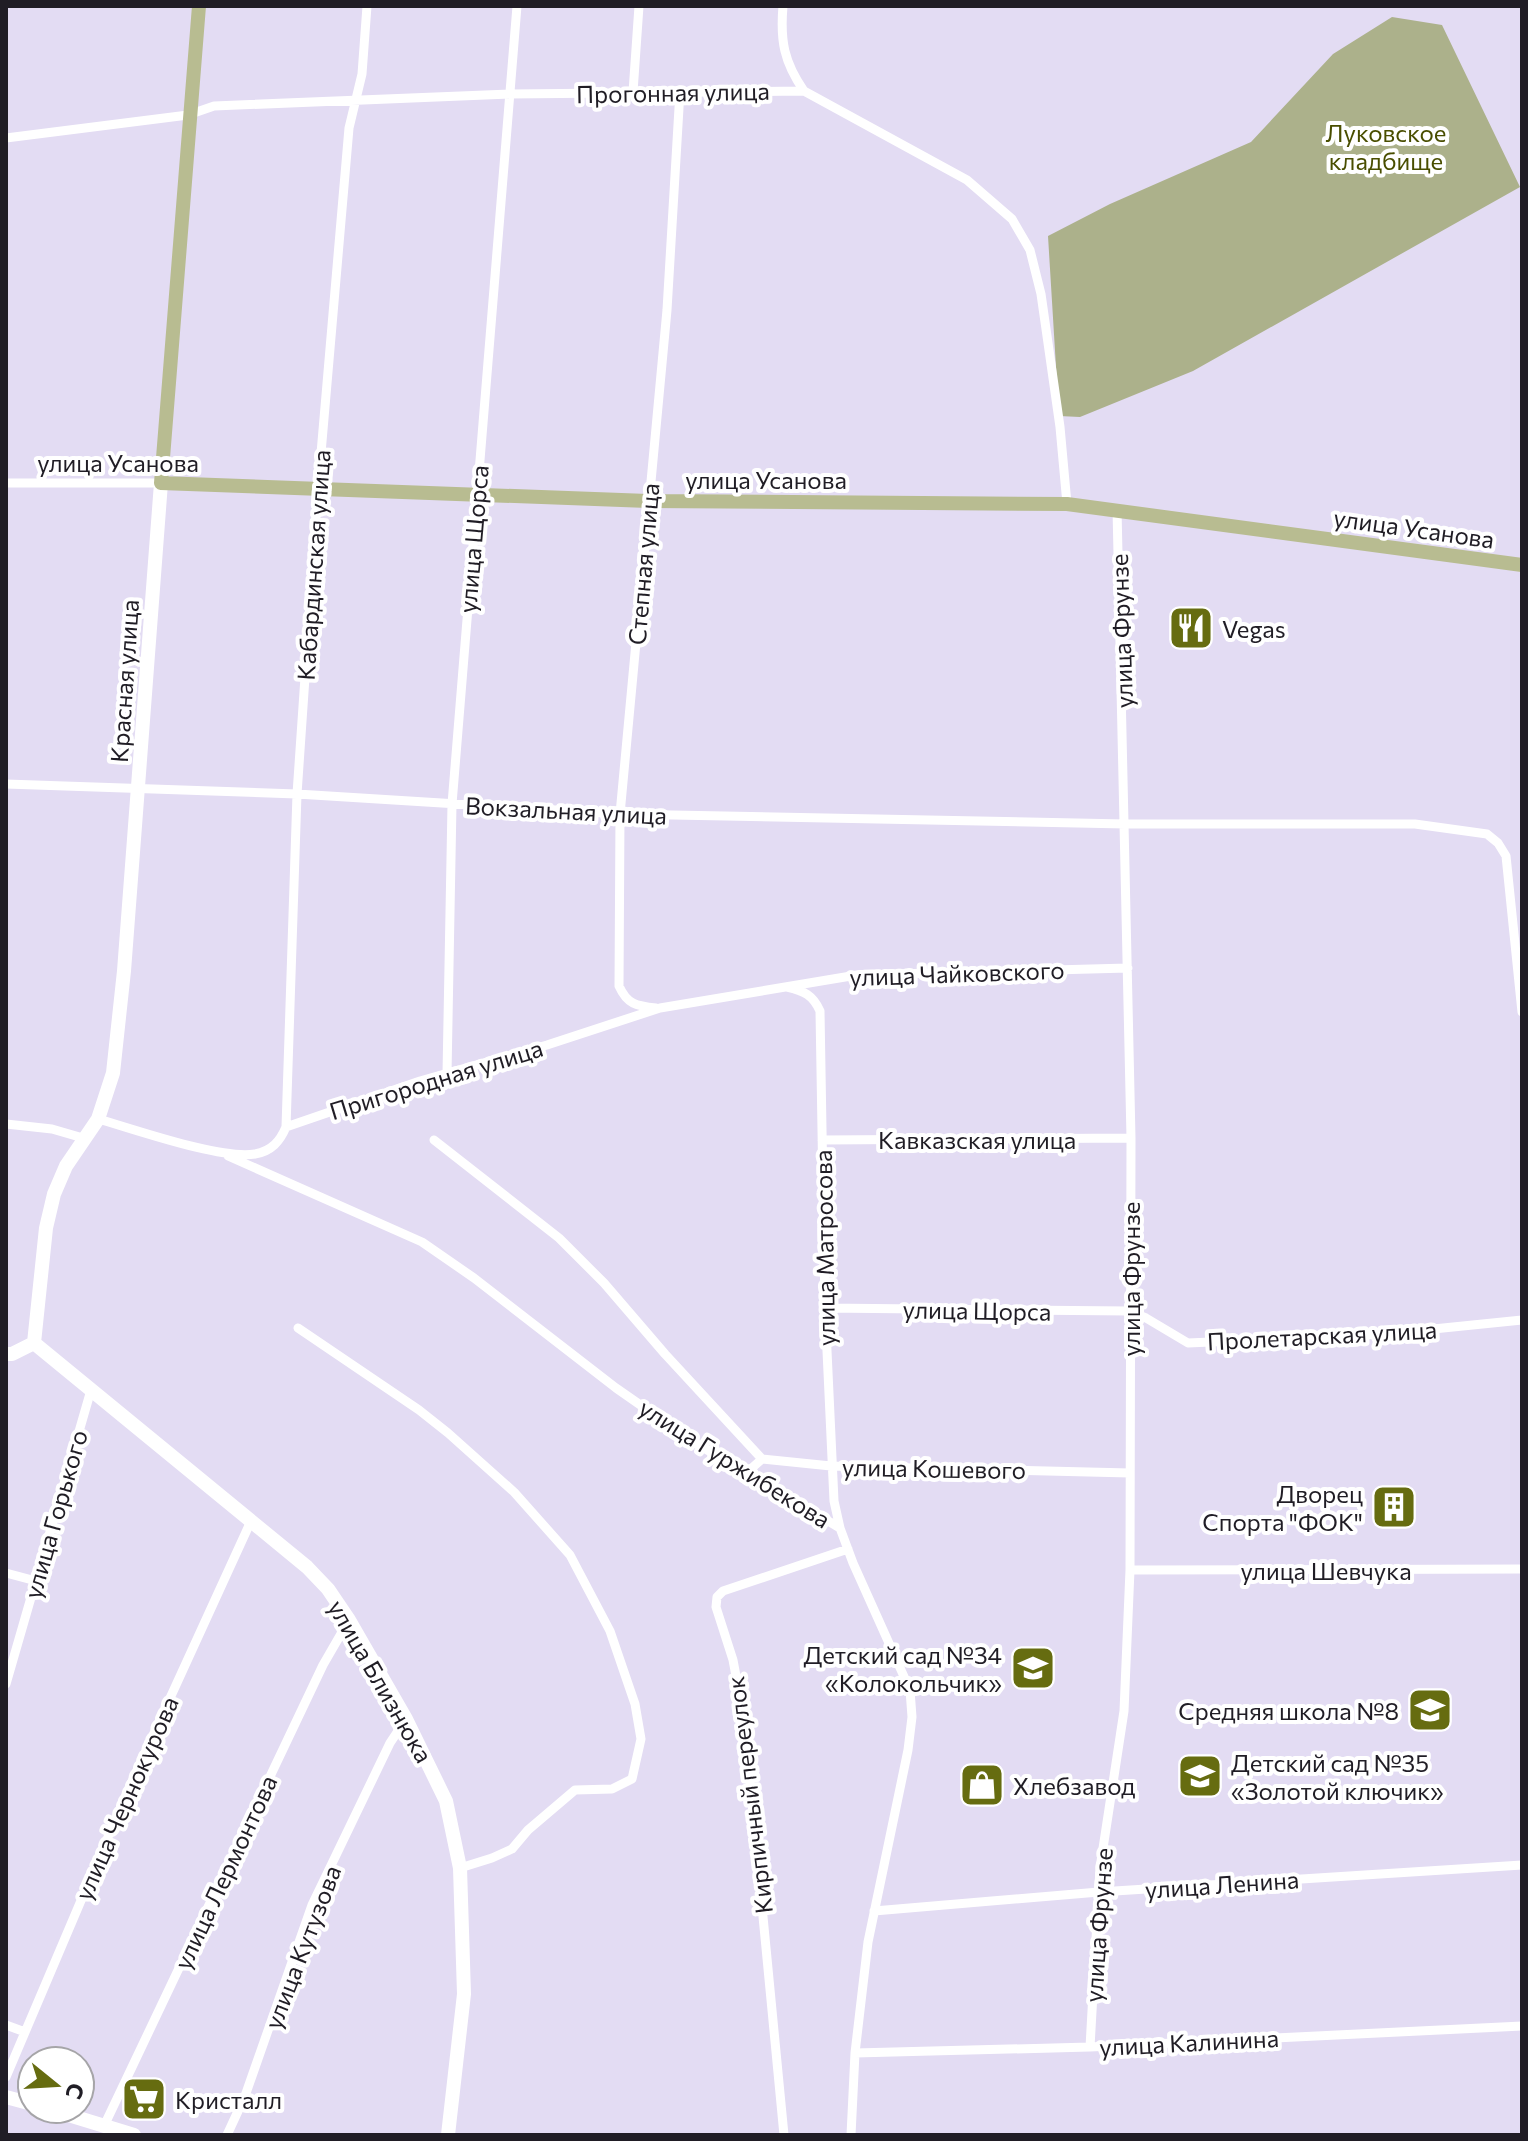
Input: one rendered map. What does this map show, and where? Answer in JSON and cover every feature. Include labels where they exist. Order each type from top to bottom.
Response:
[{"type":"main road","name":"Красная улица","points":[[161,483],[199,6]]},
{"type":"main road","name":"улица Усанова","points":[[161,483],[648,501],[1067,504],[1522,565]]},
{"type":"street","name":"Кабардинская улица","points":[[286,1127],[297,794],[318,488],[349,128],[362,74],[367,6]]},
{"type":"street","name":"улица Щорса","points":[[447,1074],[452,804],[461,664],[479,494],[517,6]]},
{"type":"street","points":[[633,92],[639,6]]},
{"type":"street","points":[[783,6],[783,44],[790,70],[804,91]]},
{"type":"street","name":"Степная улица","points":[[660,1008],[638,1006],[625,1000],[619,986],[620,814],[667,310],[680,91]]},
{"type":"street","name":"Прогонная улица","points":[[6,138],[188,115],[214,106],[510,94],[804,91],[967,180],[1012,219],[1030,250],[1041,294],[1060,427],[1067,504]]},
{"type":"street","name":"улица Усанова","points":[[6,483],[161,483]]},
{"type":"street","name":"Красная улица","points":[[34,1343],[46,1228],[54,1194],[66,1166],[98,1119],[107,1097],[118,1040],[161,483]]},
{"type":"street","name":"улица Фрунзе","points":[[1090,2047],[1100,1868],[1124,1711],[1130,1570],[1131,1138],[1117,509]]},
{"type":"street","name":"Вокзальная улица","points":[[6,784],[297,794],[620,814],[1126,824],[1415,824],[1487,834],[1498,843],[1506,856],[1522,1012]]},
{"type":"street","name":"улица Чайковского","points":[[787,987],[857,975],[1128,968]]},
{"type":"street","name":"Пригородная улица","points":[[98,1119],[218,1152],[254,1154],[270,1149],[281,1139],[286,1127],[447,1074],[660,1008],[787,987]]},
{"type":"street","name":"улица Матросова","points":[[787,987],[804,991],[815,1000],[820,1011],[831,1466],[840,1528]]},
{"type":"street","points":[[6,1124],[52,1129],[83,1138]]},
{"type":"street","name":"Кавказская улица","points":[[822,1140],[1131,1138]]},
{"type":"street","name":"улица Гуржибекова","points":[[434,1140],[559,1238],[604,1283],[762,1459]]},
{"type":"street","name":"улица Гуржибекова","points":[[218,1152],[422,1242],[474,1278],[616,1388],[745,1474],[840,1528],[910,1690],[912,1717],[908,1750],[868,1942],[855,2053],[851,2135]]},
{"type":"street","name":"улица Щорса","points":[[825,1308],[1129,1311]]},
{"type":"street","name":"Пролетарская улица","points":[[1129,1311],[1188,1343],[1384,1334],[1522,1320]]},
{"type":"street","points":[[298,1328],[419,1410],[514,1492],[570,1555],[581,1574],[610,1631],[635,1704],[641,1739],[632,1779],[612,1789],[575,1790],[528,1830],[512,1849],[460,1868]]},
{"type":"street","points":[[6,1354],[34,1343]]},
{"type":"street","name":"улица Близнюка","points":[[34,1343],[307,1567],[328,1589],[349,1620],[406,1719],[446,1801],[460,1868],[464,1994],[448,2135]]},
{"type":"street","name":"улица Горького","points":[[6,1684],[91,1390]]},
{"type":"street","points":[[745,1474],[762,1459]]},
{"type":"street","name":"улица Кошевого","points":[[762,1459],[831,1466],[1130,1473]]},
{"type":"street","name":"улица Чернокурова","points":[[6,2077],[128,1790],[251,1521]]},
{"type":"street","name":"Кирпичный переулок","points":[[784,2135],[744,1719],[733,1660],[716,1607],[717,1597],[723,1591],[848,1549]]},
{"type":"street","name":"улица Шевчука","points":[[1130,1570],[1522,1569]]},
{"type":"street","points":[[6,1573],[36,1581]]},
{"type":"street","name":"улица Лермонтова","points":[[104,2126],[323,1665],[349,1620]]},
{"type":"street","name":"улица Кутузова","points":[[227,2135],[250,2083],[312,1905],[390,1743],[406,1719]]},
{"type":"street","name":"улица Ленина","points":[[874,1911],[1099,1892],[1522,1865]]},
{"type":"street","points":[[6,2025],[25,2032]]},
{"type":"street","name":"улица Калинина","points":[[855,2053],[1090,2047],[1522,2026]]},
{"type":"street","points":[[96,2124],[134,2135]]},
{"type":"green space","name":"Луковское кладбище","points":[[1392,17],[1442,25],[1520,187],[1193,371],[1080,417],[1059,416],[1048,236],[1110,204],[1251,142],[1333,54]]},
{"type":"place","name":"Vegas","points":[[1191,628]]},
{"type":"place","name":"Дворец Спорта \"ФОК\"","points":[[1394,1507]]},
{"type":"place","name":"Детский сад №34 «Колокольчик»","points":[[1033,1668]]},
{"type":"place","name":"Средняя школа №8","points":[[1430,1710]]},
{"type":"place","name":"Детский сад №35 «Золотой ключик»","points":[[1200,1776]]},
{"type":"place","name":"Хлебзавод","points":[[982,1785]]},
{"type":"place","name":"Кристалл","points":[[144,2099]]}]
